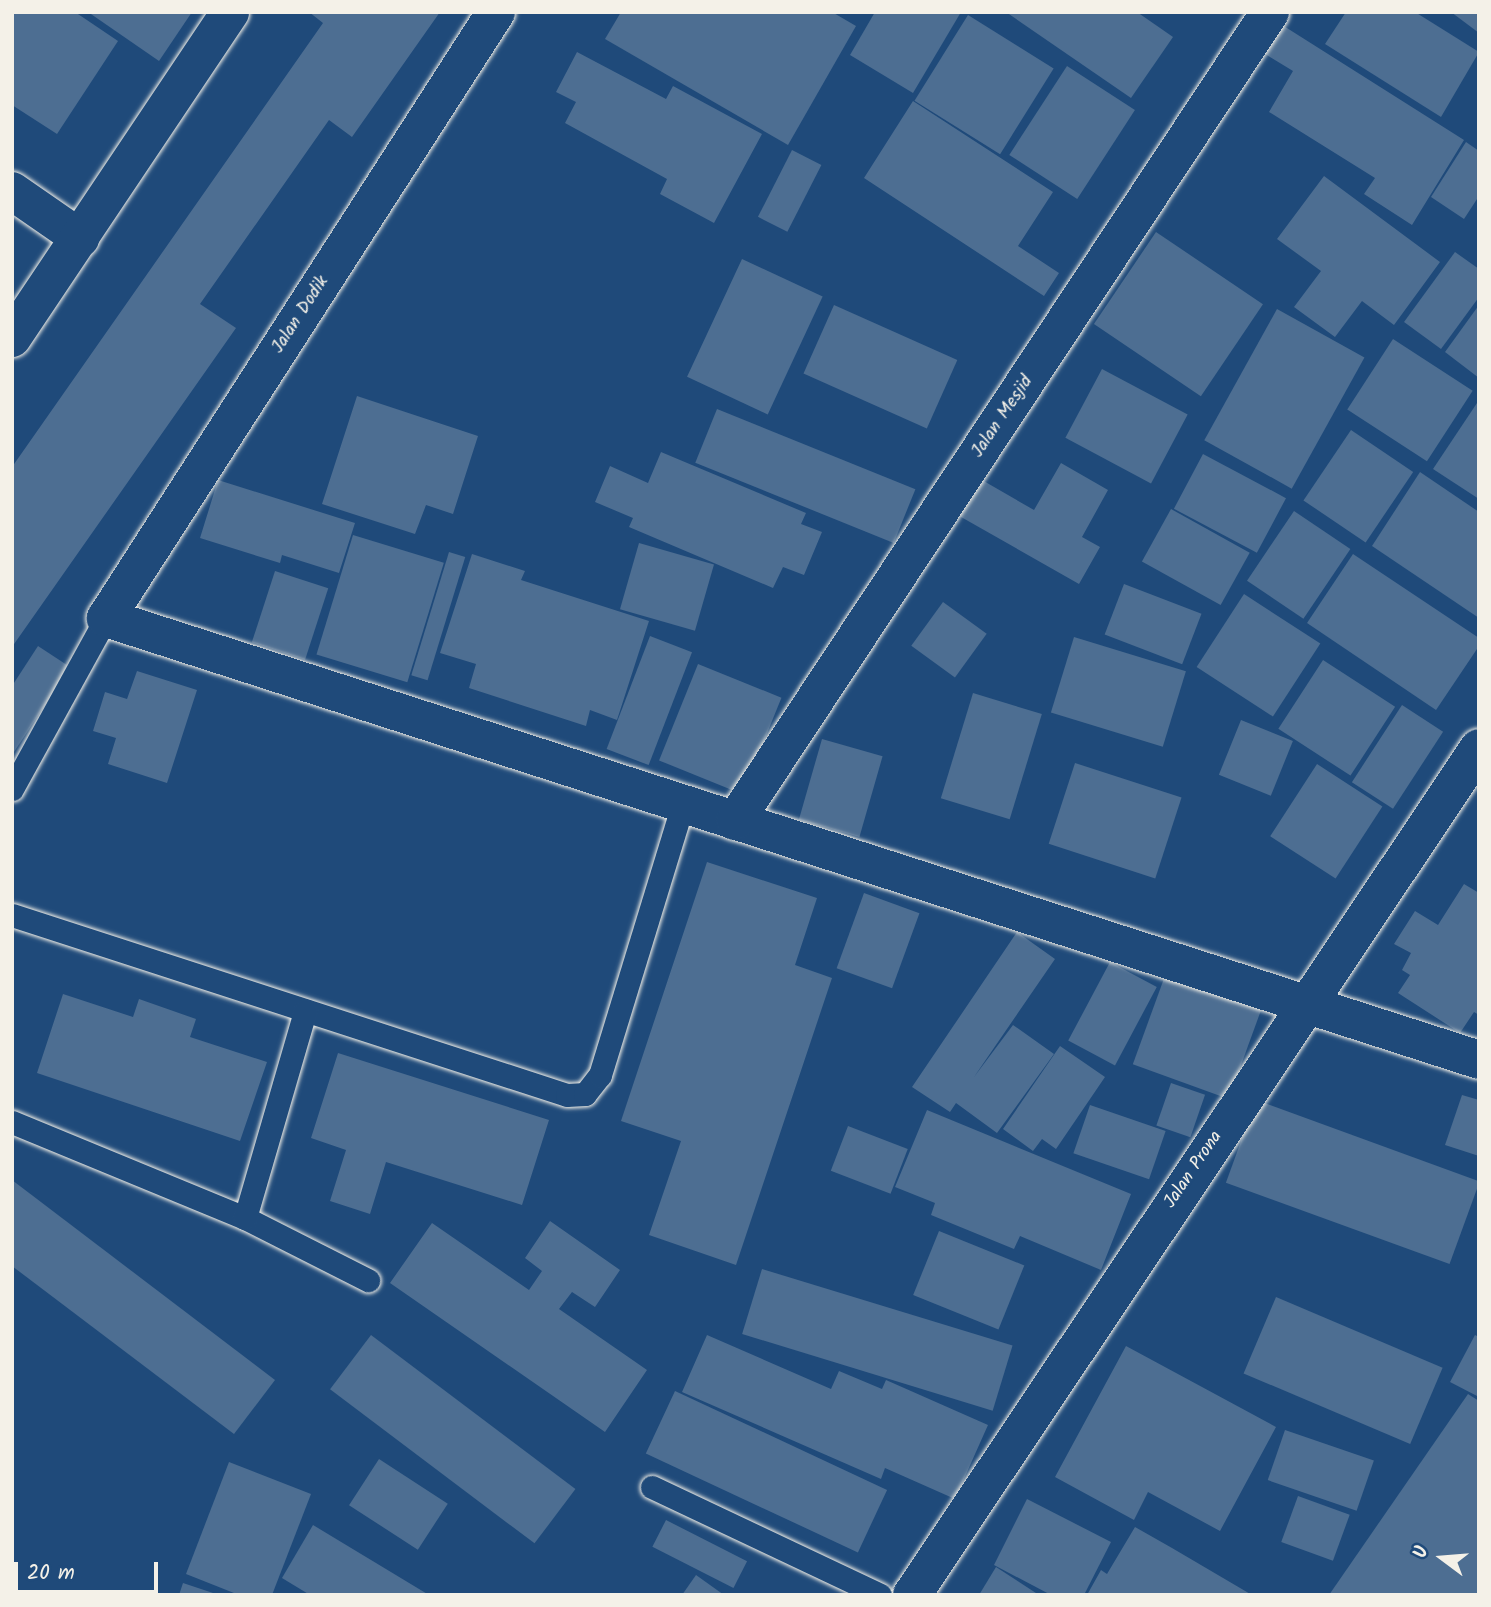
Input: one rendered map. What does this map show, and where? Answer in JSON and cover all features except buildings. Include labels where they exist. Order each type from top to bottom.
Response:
[{"type":"street","points":[[12,338],[230,12]]},
{"type":"street","name":"Jalan Dodik","points":[[106,618],[496,12]]},
{"type":"street","name":"Jalan Mesjid","points":[[735,821],[1270,12]]},
{"type":"street","points":[[12,191],[80,238]]},
{"type":"street","points":[[106,618],[682,806],[1305,1002],[1479,1060]]},
{"type":"street","name":"Jalan Prona","points":[[912,1595],[1305,1002],[1479,748]]},
{"type":"lane","points":[[12,789],[106,618]]},
{"type":"lane","points":[[12,915],[567,1096],[586,1094],[600,1075],[682,806]]},
{"type":"lane","points":[[245,1218],[305,1011]]},
{"type":"lane","points":[[12,1122],[245,1218],[368,1280]]},
{"type":"lane","points":[[652,1488],[880,1595]]}]
